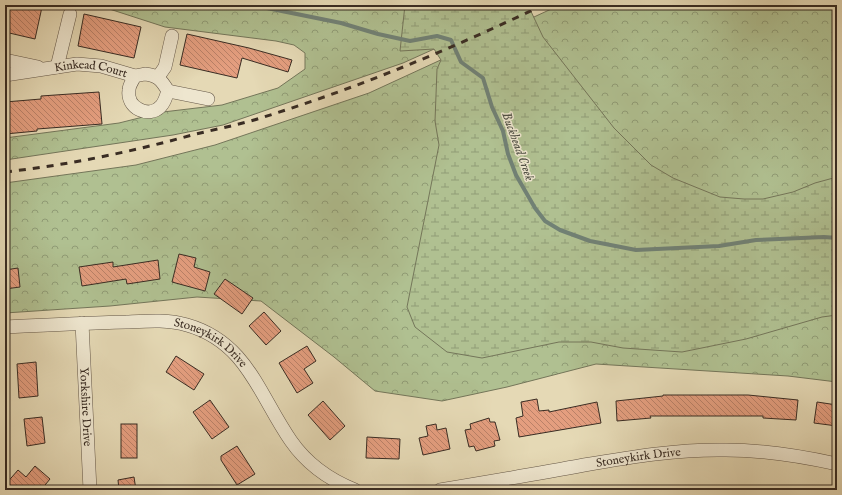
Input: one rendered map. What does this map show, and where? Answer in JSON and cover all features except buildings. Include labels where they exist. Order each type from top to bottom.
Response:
[{"type":"street","points":[[51,68],[70,14]]},
{"type":"street","points":[[172,36],[165,67],[158,77],[168,91],[208,99]]},
{"type":"street","name":"Kinkead Court","points":[[5,60],[51,68]]},
{"type":"street","name":"Kinkead Court","points":[[5,75],[77,64],[100,66],[135,76],[152,74],[158,77]]},
{"type":"street","name":"Kinkead Court","points":[[135,76],[130,84],[129,96],[130,102],[139,110],[151,112],[156,109],[162,105],[168,91]]},
{"type":"street","name":"Stoneykirk Drive","points":[[5,327],[160,321],[177,322],[203,330],[232,350],[244,363],[291,441],[302,455],[330,478],[355,490]]},
{"type":"street","name":"Yorkshire Drive","points":[[82,323],[90,490]]},
{"type":"street","name":"Stoneykirk Drive","points":[[440,490],[646,455],[690,450],[770,452],[837,464]]},
{"type":"green space","points":[[97,5],[528,5],[503,18],[403,63],[223,125],[173,135],[5,160],[5,138],[119,123],[163,112],[222,105],[278,88],[305,69],[305,53],[294,45],[276,41],[165,27]]},
{"type":"green space","points":[[405,5],[528,5],[543,37],[614,128],[651,165],[673,178],[720,197],[763,199],[793,192],[815,183],[837,177],[837,315],[822,317],[746,339],[682,352],[623,348],[591,342],[559,342],[482,358],[447,352],[415,327],[407,307],[439,145],[435,121],[437,69],[441,60],[434,49],[400,51]]},
{"type":"green space","points":[[560,5],[837,5],[837,382],[788,376],[596,364],[507,387],[442,401],[375,391],[334,357],[261,301],[197,297],[110,306],[5,313],[5,183],[136,165],[215,145],[369,93]]},
{"type":"waterway","name":"Buckhead Creek","points":[[252,5],[341,23],[378,34],[410,41],[437,36],[451,40],[461,62],[483,78],[492,107],[503,131],[508,154],[516,175],[535,208],[545,221],[560,230],[590,241],[636,250],[719,246],[756,240],[824,237],[837,238]]},
{"type":"railway","points":[[5,172],[52,166],[99,157],[254,120],[328,96],[400,68],[472,38],[543,5]]}]
